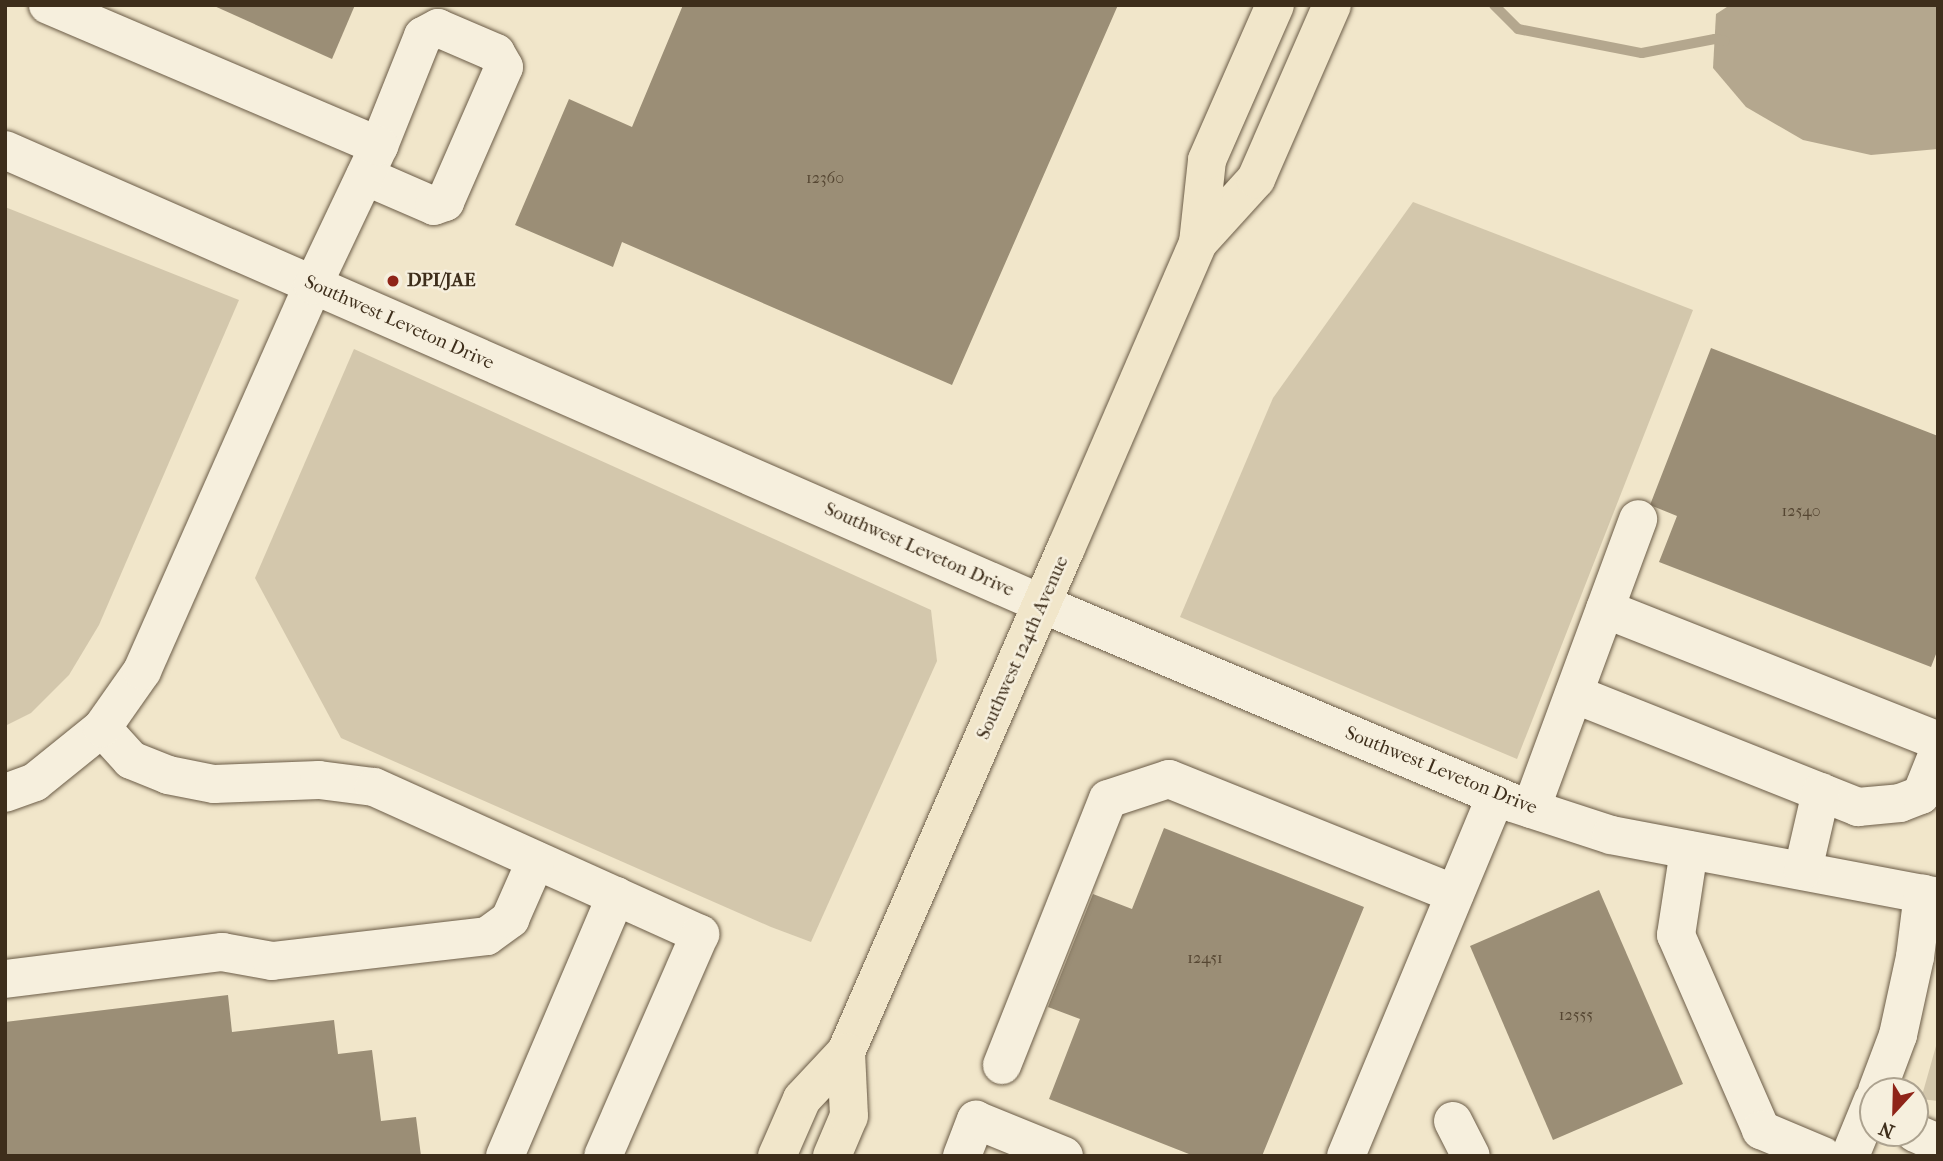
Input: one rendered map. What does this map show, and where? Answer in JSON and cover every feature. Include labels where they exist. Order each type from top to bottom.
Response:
[{"type":"main road","name":"Southwest 124th Avenue","points":[[777,1156],[802,1099],[846,1052],[1042,604],[1198,243],[1207,160],[1275,5]]},
{"type":"main road","name":"Southwest 124th Avenue","points":[[1198,243],[1256,179],[1332,5]]},
{"type":"main road","name":"Southwest 124th Avenue","points":[[832,1156],[849,1116],[846,1052]]},
{"type":"street","points":[[5,793],[35,782],[102,728],[142,671],[313,285],[372,161],[48,5]]},
{"type":"street","name":"Southwest Leveton Drive","points":[[5,150],[1042,604],[1514,803],[1611,835],[1931,896]]},
{"type":"street","points":[[1346,1156],[1455,894],[1514,803],[1574,694],[1638,519]]},
{"type":"street","points":[[1605,609],[1938,741]]},
{"type":"street","points":[[1574,694],[1858,807],[1900,803],[1921,795],[1938,753]]},
{"type":"street","points":[[102,728],[131,760],[168,775],[214,784],[319,780],[374,787],[700,934],[603,1156]]},
{"type":"street","points":[[1002,1065],[1108,799],[1169,779],[1455,894]]},
{"type":"street","points":[[1803,870],[1821,792]]},
{"type":"street","points":[[1689,850],[1676,935],[1755,1118],[1761,1130],[1823,1156]]},
{"type":"street","points":[[5,979],[222,952],[272,961],[488,936],[510,919],[536,860]]},
{"type":"street","points":[[505,1156],[616,896]]},
{"type":"street","points":[[1883,1077],[1898,1035],[1931,896]]},
{"type":"street","points":[[962,1156],[976,1120],[1065,1156]]},
{"type":"street","points":[[1453,1121],[1471,1156]]},
{"type":"street","points":[[1850,1156],[1859,1136]]},
{"type":"shaded area","points":[[1730,5],[1938,5],[1938,149],[1871,155],[1803,140],[1746,107],[1713,68],[1716,14]]},
{"type":"shaded area","points":[[1413,202],[1693,310],[1517,759],[1180,617],[1273,398]]},
{"type":"shaded area","points":[[5,207],[239,300],[99,625],[69,675],[31,713],[5,726]]},
{"type":"shaded area","points":[[354,349],[931,610],[937,661],[811,942],[771,927],[341,738],[255,578]]},
{"type":"shaded area","points":[[1938,1039],[1938,1101],[1929,1100],[1927,1077]]},
{"type":"building","points":[[212,5],[355,5],[332,59]]},
{"type":"building","points":[[683,5],[1118,5],[952,385],[622,242],[613,267],[515,225],[569,99],[632,127]]},
{"type":"building","points":[[1711,348],[1938,436],[1938,649],[1931,667],[1659,562],[1677,516],[1650,505]]},
{"type":"building","points":[[1164,828],[1364,907],[1262,1156],[1194,1156],[1049,1099],[1080,1019],[1048,1007],[1093,894],[1132,909]]},
{"type":"building","points":[[1599,890],[1683,1084],[1553,1140],[1470,946]]},
{"type":"building","points":[[228,995],[232,1032],[334,1020],[338,1054],[372,1050],[381,1121],[416,1117],[421,1156],[5,1156],[5,1022]]},
{"type":"waterway","points":[[1494,5],[1518,29],[1642,53],[1715,39],[1725,41]]},
{"type":"place","name":"DPI/JAE","points":[[393,281]]}]
